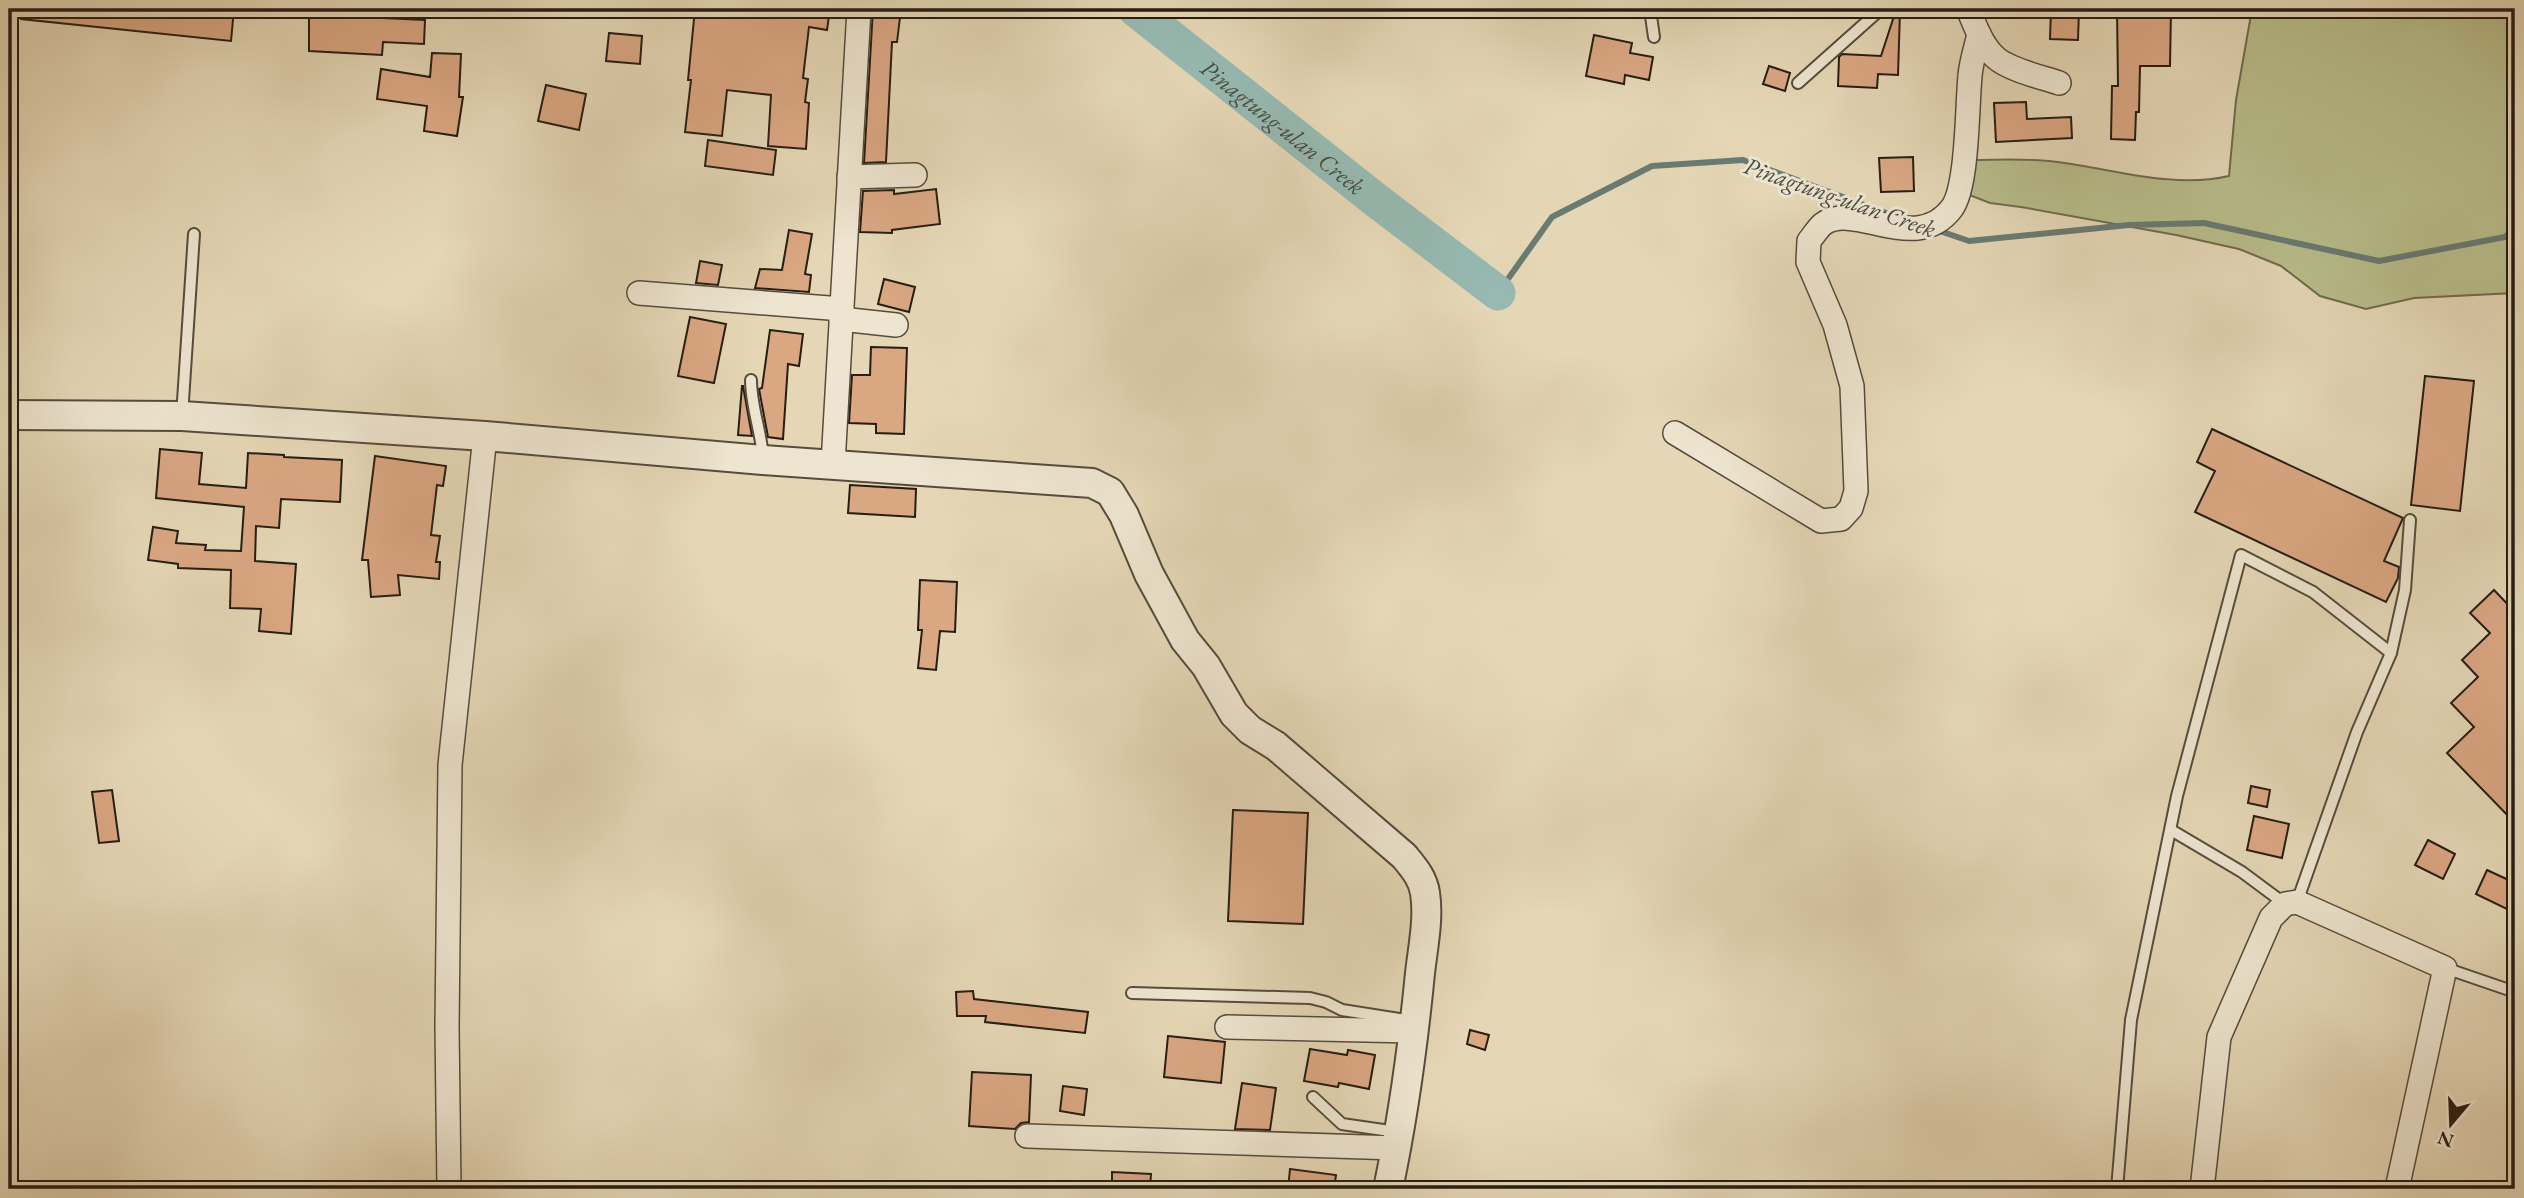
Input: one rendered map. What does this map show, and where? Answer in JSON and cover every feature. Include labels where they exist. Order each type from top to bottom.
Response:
[{"type":"street","points":[[833,464],[859,9]]},
{"type":"street","points":[[1968,9],[1979,34],[1996,58],[2023,71],[2059,83]]},
{"type":"street","points":[[1675,433],[1821,520],[1841,519],[1851,508],[1856,491],[1852,386],[1835,325],[1808,262],[1809,241],[1823,224],[1840,218],[1914,230],[1942,220],[1955,204],[1964,166],[1970,73],[1979,34]]},
{"type":"street","points":[[849,177],[915,175]]},
{"type":"street","points":[[639,293],[842,314],[896,325]]},
{"type":"street","points":[[9,415],[182,416],[485,436],[763,460],[1092,483],[1110,492],[1124,514],[1149,574],[1185,640],[1206,666],[1234,714],[1250,730],[1276,746],[1404,856],[1418,872],[1425,892],[1425,923],[1415,1026],[1388,1189]]},
{"type":"street","points":[[449,1189],[447,1026],[450,765],[485,436]]},
{"type":"street","points":[[2202,1189],[2219,1037],[2271,918],[2291,903],[2445,968],[2397,1189]]},
{"type":"street","points":[[1227,1027],[1415,1026]]},
{"type":"street","points":[[1027,1136],[1398,1140]]},
{"type":"lane","points":[[1650,9],[1654,37]]},
{"type":"lane","points":[[1798,83],[1881,9]]},
{"type":"lane","points":[[182,416],[194,234]]},
{"type":"lane","points":[[751,380],[752,407],[761,432],[763,460]]},
{"type":"lane","points":[[2171,830],[2291,903],[2390,653],[2405,590],[2410,520]]},
{"type":"lane","points":[[2117,1189],[2131,1020],[2177,796],[2241,555],[2313,592],[2390,653]]},
{"type":"lane","points":[[2445,968],[2515,992]]},
{"type":"lane","points":[[1132,993],[1310,998],[1342,1010],[1415,1026]]},
{"type":"lane","points":[[1313,1097],[1342,1125],[1398,1140]]},
{"type":"green space","points":[[2252,9],[2515,9],[2515,293],[2414,298],[2366,309],[2320,296],[2281,266],[2239,249],[2176,235],[1990,203],[1967,194],[1971,160],[2046,161],[2165,179],[2229,176],[2236,100]]},
{"type":"building","points":[[21,9],[234,9],[231,41],[21,19]]},
{"type":"building","points":[[309,9],[384,9],[383,18],[425,20],[424,44],[383,42],[382,55],[309,51]]},
{"type":"building","points":[[695,9],[830,9],[827,30],[809,27],[803,78],[808,79],[805,102],[809,103],[806,149],[768,146],[771,95],[727,90],[722,136],[685,132]]},
{"type":"building","points":[[873,9],[901,9],[897,42],[892,42],[886,162],[864,163]]},
{"type":"building","points":[[2051,9],[2079,9],[2078,40],[2050,39]]},
{"type":"building","points":[[2117,9],[2171,9],[2170,66],[2140,66],[2139,112],[2136,112],[2135,140],[2111,139],[2112,86],[2118,86]]},
{"type":"building","points":[[1896,10],[1900,11],[1898,75],[1878,74],[1877,88],[1838,86],[1839,57],[1842,54],[1881,56]]},
{"type":"building","points":[[609,33],[642,36],[640,64],[606,61]]},
{"type":"building","points":[[1594,35],[1632,43],[1630,53],[1653,57],[1649,80],[1625,75],[1624,84],[1586,76]]},
{"type":"building","points":[[432,53],[461,54],[459,97],[463,97],[457,136],[424,131],[427,106],[377,99],[381,69],[430,77]]},
{"type":"building","points":[[1769,66],[1790,73],[1785,91],[1763,84]]},
{"type":"building","points":[[546,85],[586,94],[579,130],[538,121]]},
{"type":"building","points":[[2026,102],[2027,119],[2071,117],[2072,138],[1996,142],[1994,103]]},
{"type":"building","points":[[708,140],[776,150],[773,175],[705,166]]},
{"type":"building","points":[[1913,157],[1914,191],[1881,192],[1879,158]]},
{"type":"building","points":[[936,189],[940,224],[892,230],[892,233],[860,232],[863,191],[894,190],[894,194]]},
{"type":"building","points":[[789,230],[812,234],[805,274],[811,275],[809,292],[755,288],[760,269],[782,270]]},
{"type":"building","points":[[700,261],[722,265],[718,285],[696,283]]},
{"type":"building","points":[[884,279],[915,287],[909,312],[878,304]]},
{"type":"building","points":[[690,317],[726,324],[714,383],[678,376]]},
{"type":"building","points":[[770,330],[803,334],[799,366],[788,364],[783,439],[768,437],[759,389],[762,388]]},
{"type":"building","points":[[871,347],[907,348],[904,434],[876,433],[876,424],[849,423],[852,375],[870,375]]},
{"type":"building","points":[[2425,376],[2474,381],[2460,511],[2411,505]]},
{"type":"building","points":[[743,386],[752,436],[738,435]]},
{"type":"building","points":[[2212,429],[2403,518],[2384,561],[2399,567],[2398,578],[2386,602],[2195,512],[2215,471],[2197,462]]},
{"type":"building","points":[[160,449],[202,453],[199,484],[246,488],[248,453],[342,460],[340,502],[281,499],[279,528],[256,526],[255,561],[296,564],[291,634],[259,631],[261,609],[230,608],[231,570],[178,568],[178,564],[148,560],[153,527],[178,531],[176,543],[206,545],[205,550],[241,551],[244,507],[156,498]]},
{"type":"building","points":[[375,456],[446,466],[443,486],[437,485],[431,535],[440,536],[436,562],[440,562],[439,579],[398,575],[400,595],[371,597],[368,560],[362,560]]},
{"type":"building","points":[[850,485],[916,489],[915,517],[848,513]]},
{"type":"building","points":[[920,580],[957,582],[955,632],[940,631],[936,670],[918,668],[922,630],[918,630]]},
{"type":"building","points":[[2494,590],[2515,612],[2515,823],[2447,753],[2474,727],[2451,703],[2478,677],[2462,660],[2490,633],[2470,613]]},
{"type":"building","points":[[2251,786],[2270,790],[2267,807],[2248,803]]},
{"type":"building","points":[[112,790],[119,841],[99,843],[92,792]]},
{"type":"building","points":[[1233,810],[1308,813],[1303,924],[1228,921]]},
{"type":"building","points":[[2254,816],[2289,824],[2282,858],[2247,850]]},
{"type":"building","points":[[2428,840],[2455,854],[2443,879],[2415,865]]},
{"type":"building","points":[[2487,870],[2515,883],[2515,913],[2476,894]]},
{"type":"building","points":[[973,991],[974,999],[1088,1012],[1085,1033],[985,1022],[986,1016],[957,1016],[956,992]]},
{"type":"building","points":[[1470,1030],[1489,1035],[1485,1050],[1467,1044]]},
{"type":"building","points":[[1168,1036],[1225,1042],[1221,1083],[1164,1077]]},
{"type":"building","points":[[1310,1049],[1347,1055],[1348,1050],[1375,1055],[1369,1089],[1339,1083],[1338,1087],[1304,1081]]},
{"type":"building","points":[[972,1072],[1031,1075],[1029,1122],[1021,1123],[1015,1129],[969,1126]]},
{"type":"building","points":[[1242,1083],[1276,1088],[1270,1130],[1235,1129]]},
{"type":"building","points":[[1063,1086],[1087,1089],[1084,1115],[1060,1111]]},
{"type":"building","points":[[1290,1169],[1336,1175],[1334,1189],[1288,1189]]},
{"type":"building","points":[[1112,1172],[1151,1174],[1150,1189],[1112,1189]]},
{"type":"waterway","name":"Pinagtung-ulan Creek","points":[[1135,9],[1377,201],[1498,293]]},
{"type":"waterway","name":"Pinagtung-ulan Creek","points":[[1498,293],[1552,217],[1652,166],[1743,160],[1894,216]]},
{"type":"waterway","name":"Pinagtung-ulan Creek","points":[[1934,229],[1969,241],[2129,225],[2204,223],[2379,261],[2505,237],[2515,228]]}]
